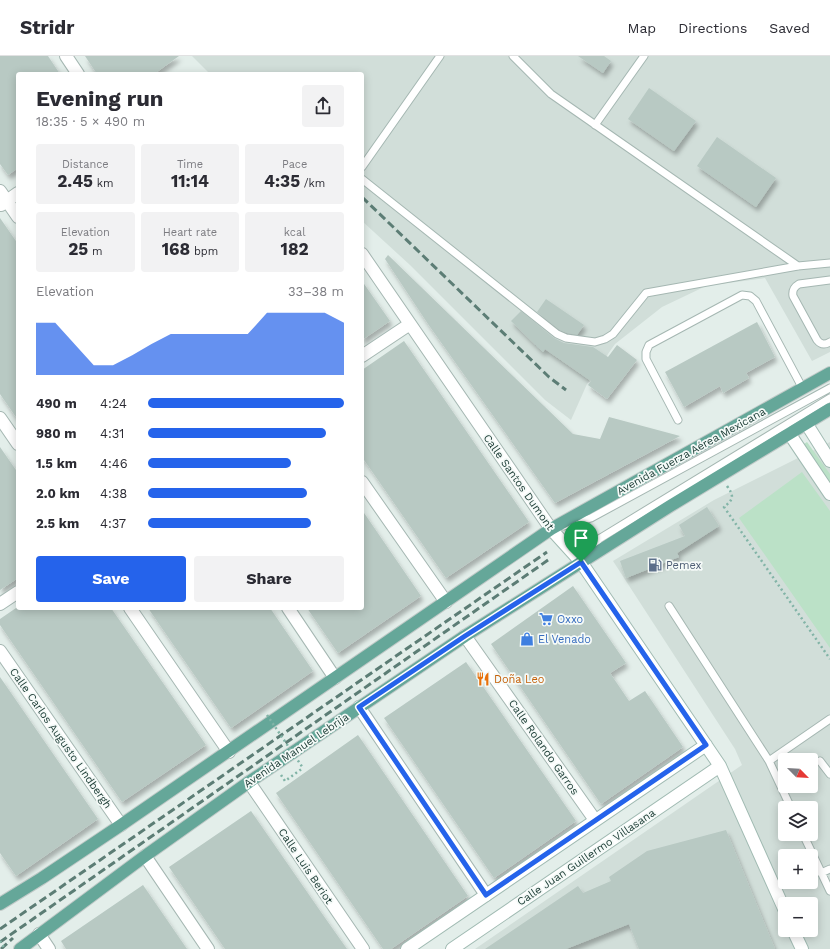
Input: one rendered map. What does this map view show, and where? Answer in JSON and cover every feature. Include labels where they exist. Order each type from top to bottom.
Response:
[{"type":"main road","name":"Avenida Fuerza Aérea Mexicana","points":[[551,529],[830,373]]},
{"type":"main road","points":[[581,562],[830,409]]},
{"type":"main road","points":[[806,423],[830,413]]},
{"type":"main road","points":[[0,904],[42,878],[229,752],[551,529]]},
{"type":"main road","name":"Avenida Manuel Lebrija","points":[[20,949],[145,856],[249,782],[465,636],[581,562]]},
{"type":"street","points":[[66,56],[77,72]]},
{"type":"street","points":[[16,194],[2,199],[16,215]]},
{"type":"street","name":"Calle Santos Dumont","points":[[364,257],[551,529],[581,562],[720,766],[779,897]]},
{"type":"street","points":[[364,355],[410,324]]},
{"type":"street","points":[[0,418],[16,441]]},
{"type":"street","points":[[806,423],[830,460]]},
{"type":"street","points":[[789,433],[830,494]]},
{"type":"street","points":[[364,485],[446,602]]},
{"type":"street","points":[[0,604],[16,593]]},
{"type":"street","points":[[131,610],[229,752]]},
{"type":"street","points":[[289,610],[335,678]]},
{"type":"street","name":"Calle Rolando Garros","points":[[465,636],[595,820]]},
{"type":"street","name":"Calle Carlos Augusto Lindbergh","points":[[0,651],[121,825]]},
{"type":"street","points":[[359,707],[486,895]]},
{"type":"street","points":[[407,949],[706,745]]},
{"type":"street","name":"Calle Juan Guillermo Villasana","points":[[452,949],[720,766]]},
{"type":"street","name":"Calle Luis Beriot","points":[[249,782],[363,949]]},
{"type":"street","points":[[145,856],[208,949]]},
{"type":"street","points":[[39,934],[49,949]]},
{"type":"street","points":[[796,937],[802,949]]},
{"type":"lane","points":[[364,164],[440,56]]},
{"type":"lane","points":[[513,56],[550,94],[798,266]]},
{"type":"lane","points":[[595,126],[644,56]]},
{"type":"lane","points":[[364,181],[557,334],[566,338],[595,342],[613,334],[646,293],[798,266],[830,263]]},
{"type":"lane","points":[[830,280],[799,284],[795,286],[792,291],[793,296],[817,340],[823,344],[830,342]]},
{"type":"lane","points":[[678,420],[646,359],[646,352],[649,345],[742,295],[750,296],[756,301],[803,389]]},
{"type":"lane","points":[[551,529],[591,518],[830,388]]},
{"type":"lane","points":[[581,562],[599,539],[830,398]]},
{"type":"lane","points":[[669,606],[769,761],[788,801]]},
{"type":"lane","points":[[769,761],[830,719]]},
{"type":"lane","points":[[820,761],[830,774]]},
{"type":"lane","points":[[806,841],[830,891]]},
{"type":"lane","points":[[821,873],[830,869]]},
{"type":"path","points":[[721,475],[733,495],[729,503],[724,507],[830,659]]},
{"type":"path","points":[[266,715],[303,768],[285,781]]},
{"type":"path","points":[[0,941],[5,949]]},
{"type":"shaded area","points":[[192,56],[830,56],[830,352],[812,361],[765,278],[706,286],[662,307],[615,344],[587,384],[571,420],[545,400],[410,265],[364,223],[364,72],[208,72]]},
{"type":"shaded area","points":[[830,442],[830,949],[475,949],[742,765],[735,749],[613,561],[714,500]]},
{"type":"green space","points":[[807,442],[830,474],[830,482],[805,446],[804,444]]},
{"type":"green space","points":[[802,472],[830,511],[830,648],[739,518]]},
{"type":"building","points":[[0,56],[48,56],[59,72],[16,72],[16,169],[8,175],[0,164]]},
{"type":"building","points":[[85,56],[179,56],[157,72],[96,72]]},
{"type":"building","points":[[578,56],[604,56],[611,61],[603,73]]},
{"type":"building","points":[[649,88],[696,121],[674,151],[628,119]]},
{"type":"building","points":[[717,137],[776,178],[756,207],[697,166]]},
{"type":"building","points":[[0,218],[16,241],[16,417],[0,394]]},
{"type":"building","points":[[388,255],[573,434],[600,439],[609,417],[680,436],[555,503],[428,324],[385,259]]},
{"type":"building","points":[[364,284],[390,321],[364,339]]},
{"type":"building","points":[[546,299],[584,325],[577,335],[560,330],[537,312]]},
{"type":"building","points":[[521,311],[554,338],[564,343],[593,347],[608,357],[617,345],[637,360],[607,399],[588,385],[591,381],[545,349],[543,352],[511,321]]},
{"type":"building","points":[[757,322],[775,357],[746,373],[749,378],[723,393],[720,386],[684,407],[665,372]]},
{"type":"building","points":[[404,341],[529,522],[446,578],[364,460],[364,369]]},
{"type":"building","points":[[0,447],[16,470],[16,579],[0,590]]},
{"type":"building","points":[[707,507],[719,526],[677,553],[679,557],[626,578],[620,561],[685,536],[679,525]]},
{"type":"building","points":[[364,513],[421,596],[338,653],[308,610],[364,610]]},
{"type":"building","points":[[573,586],[626,663],[610,673],[629,701],[645,691],[683,747],[601,804],[491,644]]},
{"type":"building","points":[[16,608],[16,610],[112,610],[206,745],[122,802],[0,625],[0,619]]},
{"type":"building","points":[[149,610],[271,610],[313,671],[231,728]]},
{"type":"building","points":[[466,662],[576,821],[494,878],[384,718]]},
{"type":"building","points":[[0,677],[98,819],[16,876],[0,853]]},
{"type":"building","points":[[358,735],[468,896],[391,949],[383,949],[276,793]]},
{"type":"building","points":[[251,811],[347,949],[225,949],[169,867]]},
{"type":"building","points":[[726,830],[775,949],[639,949],[629,924],[566,949],[485,949],[578,886],[583,893],[611,881],[609,877],[647,851]]},
{"type":"building","points":[[143,885],[187,949],[66,949],[61,941]]},
{"type":"railway","points":[[364,199],[549,377],[566,390]]},
{"type":"railway","points":[[0,929],[547,552]]},
{"type":"railway","points":[[0,942],[551,558]]},
{"type":"railway","points":[[1,949],[13,938]]},
{"type":"place","name":"Pemex","points":[[655,565]]},
{"type":"place","name":"Oxxo","points":[[546,619]]},
{"type":"place","name":"El Venado","points":[[527,639]]},
{"type":"place","name":"Doña Leo","points":[[483,679]]},
{"type":"route","points":[[581,562],[706,745],[486,895],[359,707],[465,636],[581,562]]}]
